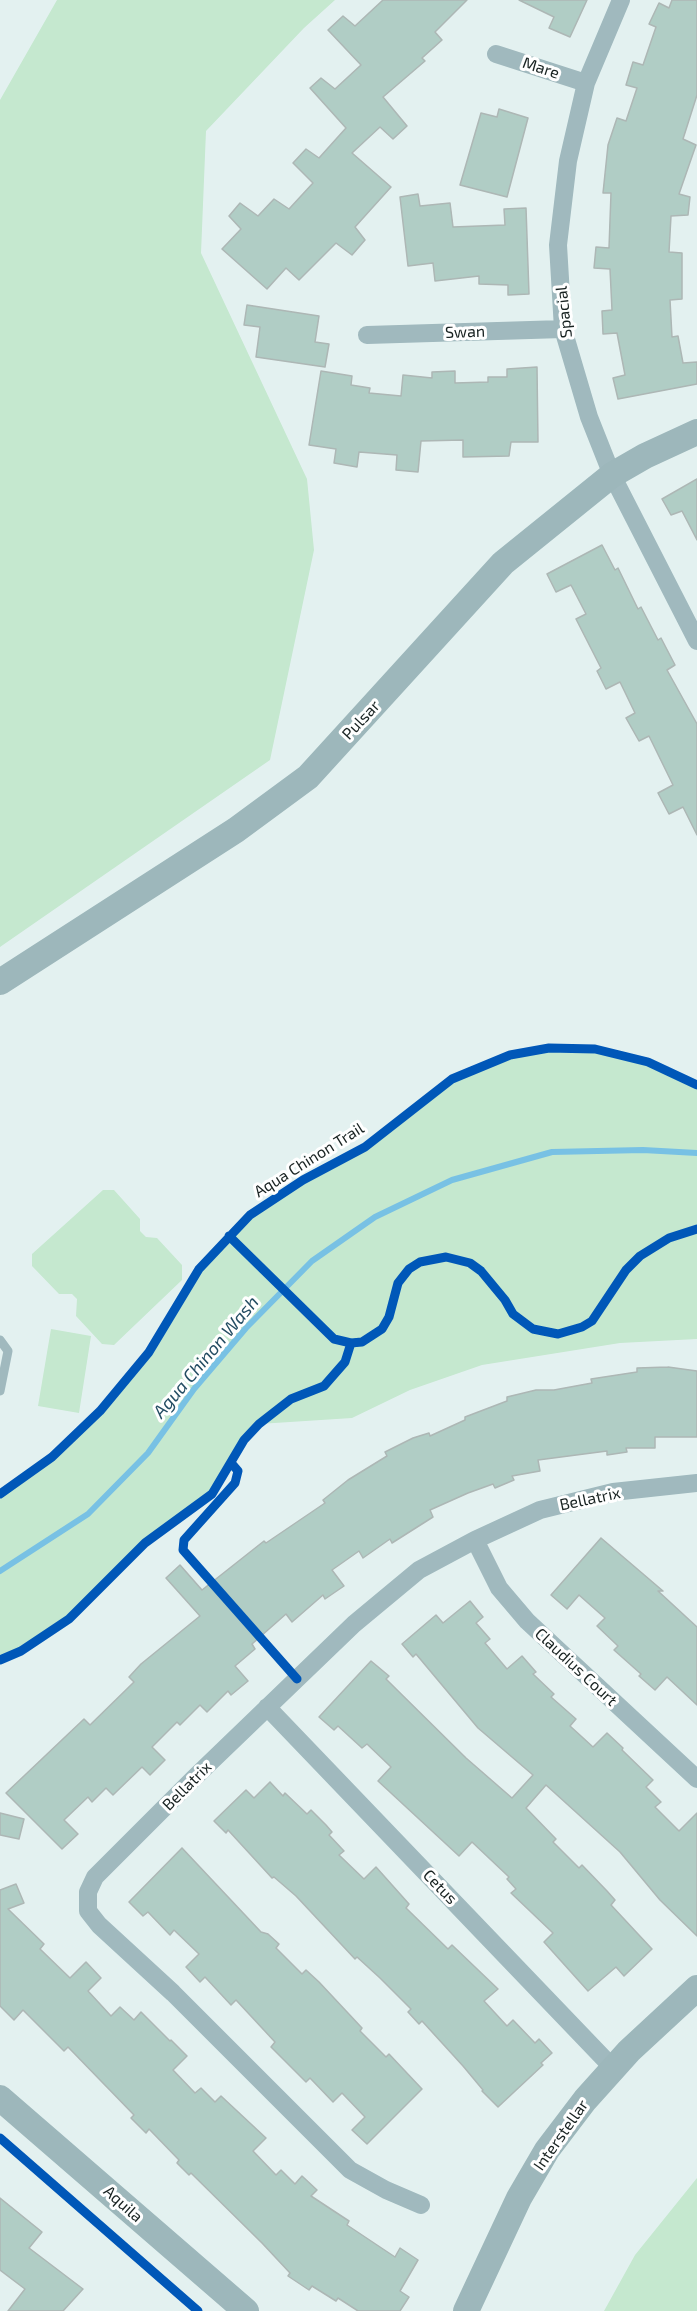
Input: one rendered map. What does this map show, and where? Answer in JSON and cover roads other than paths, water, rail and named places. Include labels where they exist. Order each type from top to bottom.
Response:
[{"type":"street","name":"Spacial","points":[[621,0],[586,83],[568,161],[558,245],[562,329],[589,417],[612,475],[697,641]]},
{"type":"street","name":"Mare","points":[[496,54],[586,83]]},
{"type":"street","name":"Swan","points":[[367,335],[562,329]]},
{"type":"street","name":"Pulsar","points":[[0,982],[236,830],[308,777],[503,563],[612,475],[645,456],[697,432]]},
{"type":"street","name":"Bellatrix","points":[[421,2205],[386,2190],[350,2170],[172,1993],[99,1925],[88,1911],[88,1892],[95,1877],[267,1707],[354,1624],[419,1570],[475,1540],[540,1510],[613,1492],[697,1483]]},
{"type":"street","name":"Claudius Court","points":[[475,1540],[499,1588],[527,1621],[697,1779]]},
{"type":"street","name":"Cetus","points":[[267,1707],[613,2067]]},
{"type":"street","name":"Interstellar","points":[[466,2311],[519,2198],[547,2150],[613,2067],[674,2007],[697,1988]]},
{"type":"street","name":"Aquila","points":[[0,2098],[246,2311]]},
{"type":"lane","points":[[0,1340],[8,1351],[0,1391]]},
{"type":"waterway","name":"Agua Chinon Wash","points":[[0,1571],[88,1514],[148,1453],[194,1389],[246,1328],[312,1261],[375,1217],[452,1180],[552,1152],[643,1150],[697,1153]]}]
